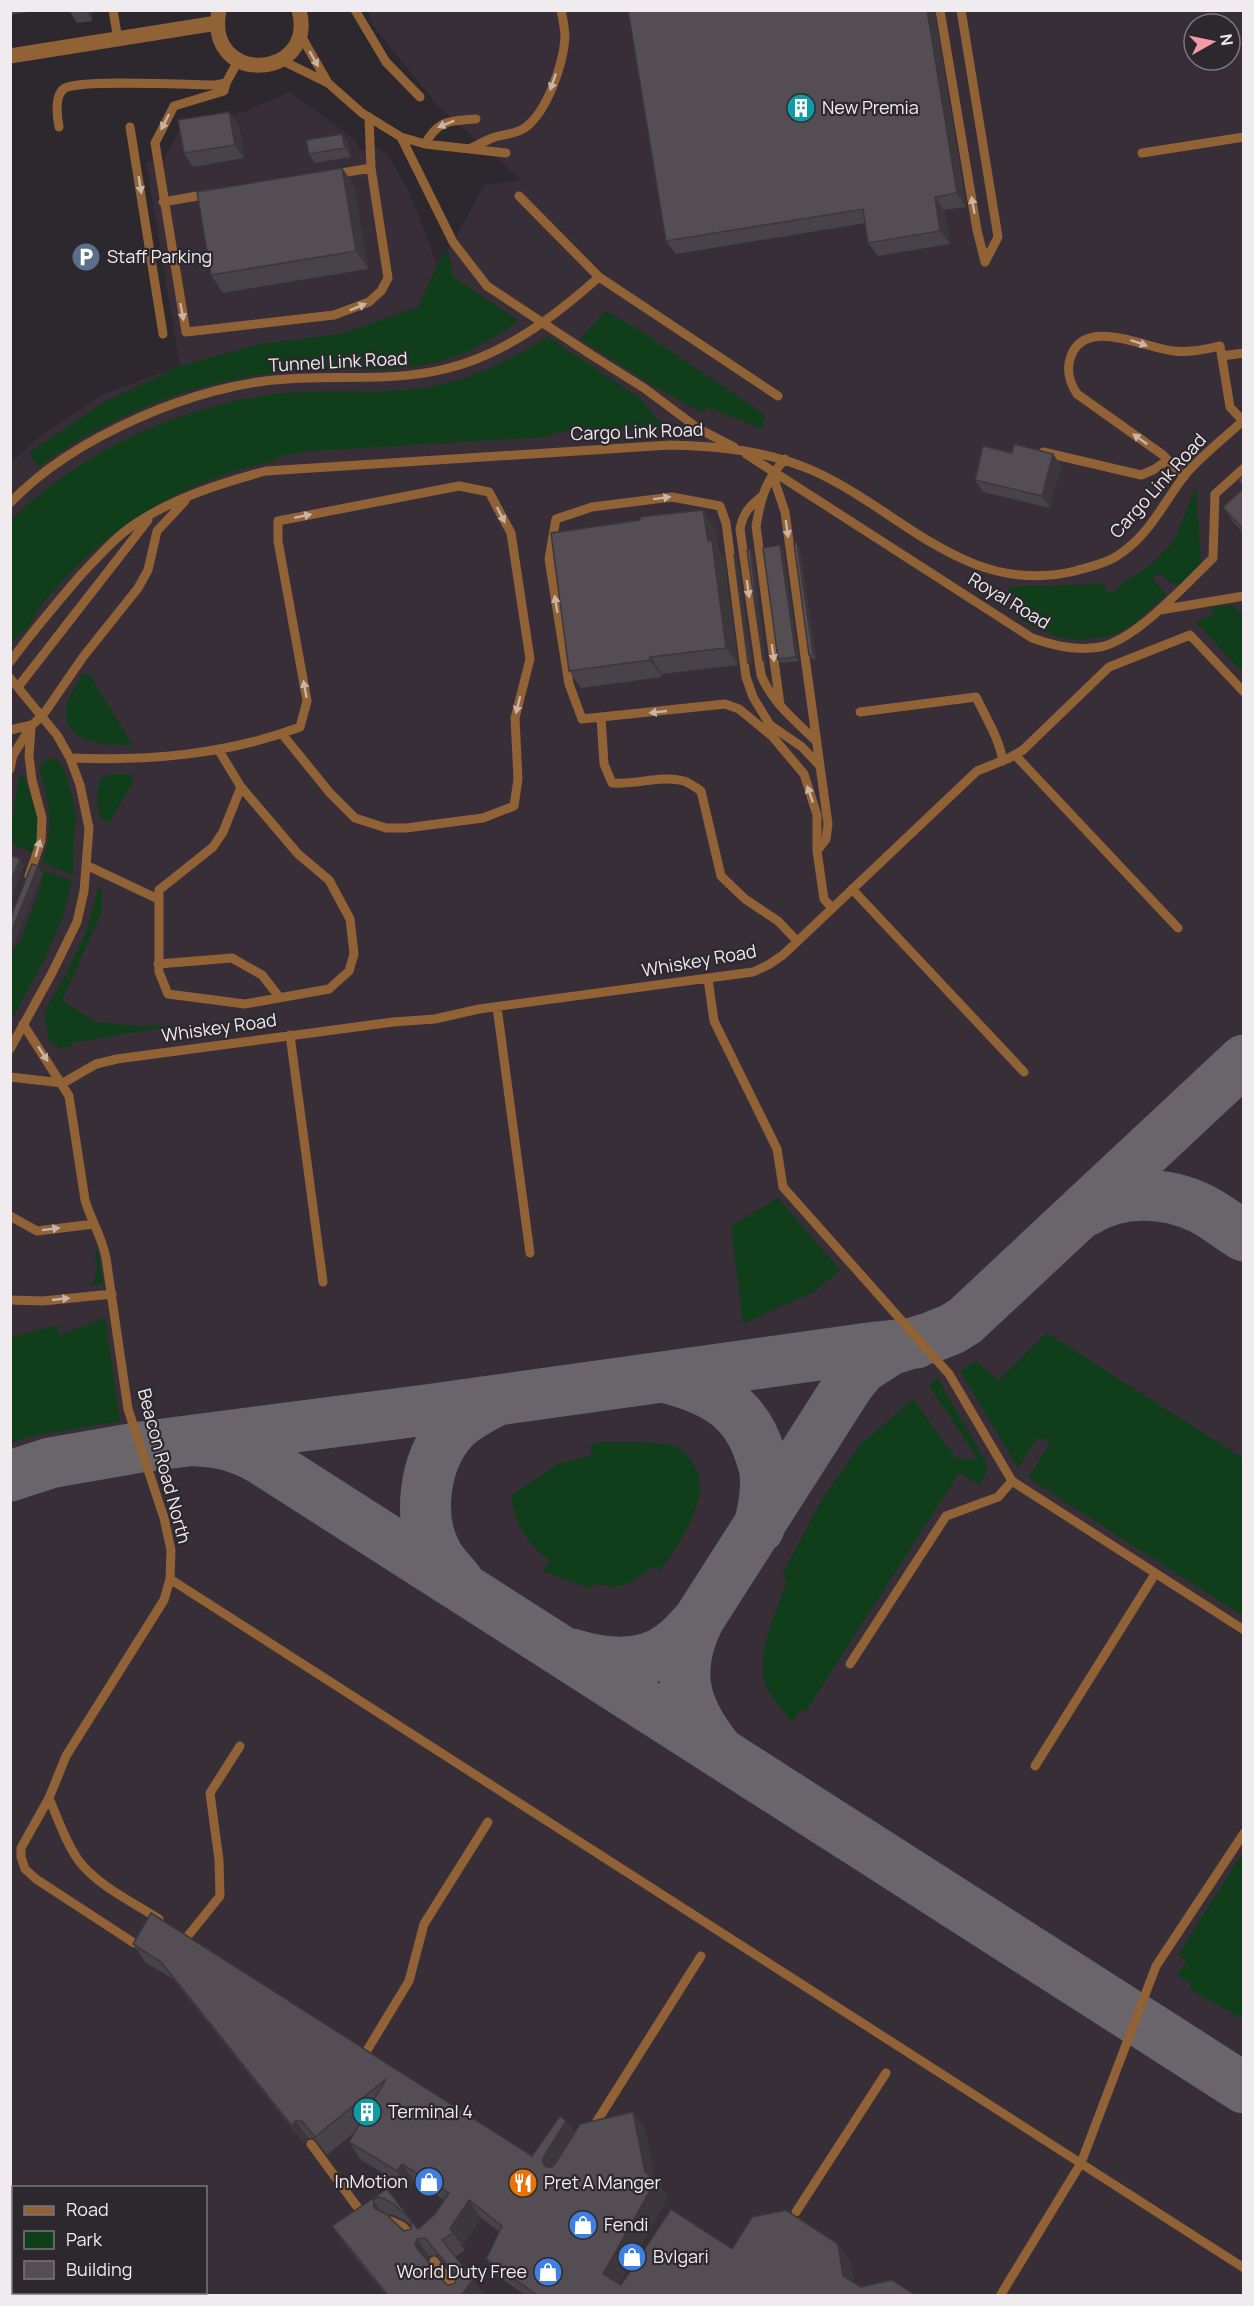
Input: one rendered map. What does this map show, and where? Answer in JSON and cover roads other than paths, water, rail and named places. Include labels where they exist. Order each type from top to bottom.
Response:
[{"type":"street","points":[[10,56],[118,40],[218,17],[218,34],[222,45],[238,61],[260,67],[281,60],[290,54],[300,34],[299,10]]},
{"type":"lane","points":[[113,10],[118,40]]},
{"type":"lane","points":[[355,10],[386,62],[420,97]]},
{"type":"lane","points":[[469,148],[525,128],[535,118],[548,96],[559,66],[565,40],[561,10]]},
{"type":"lane","points":[[940,10],[977,230],[986,262],[998,237],[961,10]]},
{"type":"lane","points":[[300,34],[328,82]]},
{"type":"lane","points":[[281,60],[328,82],[369,117],[401,137],[425,144],[506,153]]},
{"type":"lane","points":[[238,61],[224,91],[174,106],[155,143],[186,332],[334,315],[369,302],[381,291],[388,278],[372,168],[369,117]]},
{"type":"lane","points":[[59,128],[57,108],[60,93],[65,88],[99,84],[215,85],[226,83]]},
{"type":"lane","points":[[425,144],[442,124],[451,120],[476,119]]},
{"type":"lane","points":[[130,127],[163,334]]},
{"type":"lane","name":"Royal Road","points":[[401,137],[453,242],[487,286],[644,388],[699,429],[743,452],[1032,638],[1060,647],[1102,646],[1122,639],[1158,610],[1213,558],[1215,494],[1244,468]]},
{"type":"lane","points":[[1143,153],[1244,137]]},
{"type":"lane","points":[[325,175],[372,168]]},
{"type":"lane","points":[[163,202],[221,192]]},
{"type":"lane","points":[[519,196],[598,277],[778,396]]},
{"type":"lane","name":"Tunnel Link Road","points":[[10,503],[46,472],[78,450],[127,423],[174,404],[222,390],[285,379],[406,377],[446,369],[486,356],[525,334],[563,308],[598,277]]},
{"type":"lane","points":[[1184,477],[1168,460],[1077,393],[1068,371],[1071,354],[1085,341],[1102,336],[1113,336],[1174,351],[1189,352],[1220,346],[1230,407],[1243,420]]},
{"type":"lane","points":[[1222,356],[1244,353]]},
{"type":"lane","name":"Cargo Link Road","points":[[10,662],[35,627],[103,551],[135,524],[190,496],[226,482],[266,471],[670,445],[710,446],[785,459],[818,473],[857,495],[958,559],[988,570],[1022,576],[1059,574],[1095,566],[1117,556],[1135,542],[1155,519],[1184,477],[1243,420]]},
{"type":"lane","points":[[1037,451],[1141,475],[1168,460]]},
{"type":"lane","points":[[780,707],[756,526],[761,497],[772,472],[785,459]]},
{"type":"lane","points":[[772,472],[785,512],[828,824],[826,839],[817,851]]},
{"type":"lane","points":[[70,758],[122,760],[162,758],[218,749],[282,734],[300,727],[307,701],[278,541],[278,521],[459,486],[489,492],[511,533],[530,659],[515,718],[518,779],[514,806],[483,818],[406,828],[386,828],[355,818],[330,793],[282,734]]},
{"type":"lane","points":[[10,769],[12,757],[32,725],[43,716],[82,657],[138,588],[148,570],[157,531],[190,496]]},
{"type":"lane","points":[[820,766],[802,747],[770,725],[753,697],[746,677],[726,523],[720,506],[672,496],[592,507],[556,519],[549,559],[569,684],[582,719],[725,704],[739,709],[772,736],[804,774],[818,815],[817,851],[824,899],[832,908]]},
{"type":"lane","points":[[761,497],[747,508],[742,517],[740,529],[761,675],[767,691],[780,707],[817,743]]},
{"type":"lane","points":[[18,687],[151,516]]},
{"type":"lane","points":[[1158,610],[1242,598]]},
{"type":"lane","name":"Whiskey Road","points":[[63,1083],[106,1061],[290,1035],[435,1019],[497,1007],[753,972],[768,965],[797,941],[977,771],[1023,750],[1108,667],[1190,635],[1244,692]]},
{"type":"lane","points":[[10,678],[43,716],[70,758],[80,785],[89,828],[84,891],[77,922],[10,1049]]},
{"type":"lane","points":[[860,712],[976,697],[994,736],[1000,742],[1003,761]]},
{"type":"lane","points":[[601,718],[604,764],[612,783],[630,784],[655,780],[685,782],[701,791],[721,876],[745,899],[778,921],[797,941]]},
{"type":"lane","points":[[10,730],[32,725]]},
{"type":"lane","points":[[26,882],[41,841],[42,818],[32,780],[29,756],[32,725]]},
{"type":"lane","points":[[218,749],[241,788],[298,854],[329,880],[350,919],[354,954],[349,971],[329,989],[245,1004],[168,994],[158,964],[159,890],[213,847],[223,832],[241,788]]},
{"type":"lane","points":[[1015,755],[1178,928]]},
{"type":"lane","points":[[86,865],[158,899]]},
{"type":"lane","points":[[852,889],[1024,1072]]},
{"type":"lane","points":[[158,964],[232,958],[262,975],[280,998]]},
{"type":"lane","points":[[708,979],[714,1021],[777,1149],[783,1187],[949,1374],[1012,1481],[1244,1630]]},
{"type":"lane","points":[[497,1007],[530,1253]]},
{"type":"lane","name":"Beacon Road North","points":[[23,1024],[63,1083],[69,1096],[85,1200],[104,1246],[128,1409],[164,1518],[171,1550],[170,1580],[164,1600],[66,1756],[49,1798],[21,1848],[21,1857],[25,1869],[36,1879],[134,1942]]},
{"type":"lane","points":[[290,1035],[323,1282]]},
{"type":"lane","points":[[10,1077],[63,1083]]},
{"type":"lane","points":[[10,1216],[37,1231],[94,1224]]},
{"type":"lane","points":[[10,1300],[43,1301],[112,1294]]},
{"type":"lane","points":[[850,1664],[946,1516],[998,1497],[1012,1481]]},
{"type":"lane","points":[[1035,1766],[1155,1574]]},
{"type":"lane","points":[[170,1580],[1244,2268]]},
{"type":"lane","points":[[187,1937],[220,1896],[219,1860],[210,1793],[240,1746]]},
{"type":"lane","points":[[49,1798],[64,1834],[80,1862],[105,1885],[169,1926]]},
{"type":"lane","points":[[366,2052],[410,1981],[424,1924],[488,1822]]},
{"type":"lane","points":[[1000,2295],[1081,2163],[1156,1966],[1244,1833]]},
{"type":"lane","points":[[178,1931],[197,1944]]},
{"type":"lane","points":[[586,2137],[701,1956]]},
{"type":"lane","points":[[356,2046],[376,2058]]},
{"type":"lane","points":[[796,2212],[886,2073]]},
{"type":"lane","points":[[311,2144],[357,2208],[374,2215]]},
{"type":"lane","points":[[391,2221],[402,2226],[418,2242]]},
{"type":"lane","points":[[434,2261],[462,2295]]},
{"type":"place","name":"New Premia","points":[[801,108]]},
{"type":"place","name":"Staff Parking","points":[[86,257]]},
{"type":"place","name":"Terminal 4","points":[[367,2112]]},
{"type":"place","name":"InMotion","points":[[429,2182]]},
{"type":"place","name":"Pret A Manger","points":[[523,2183]]},
{"type":"place","name":"Fendi","points":[[583,2225]]},
{"type":"place","name":"Bvlgari","points":[[632,2257]]},
{"type":"place","name":"World Duty Free","points":[[548,2272]]}]
